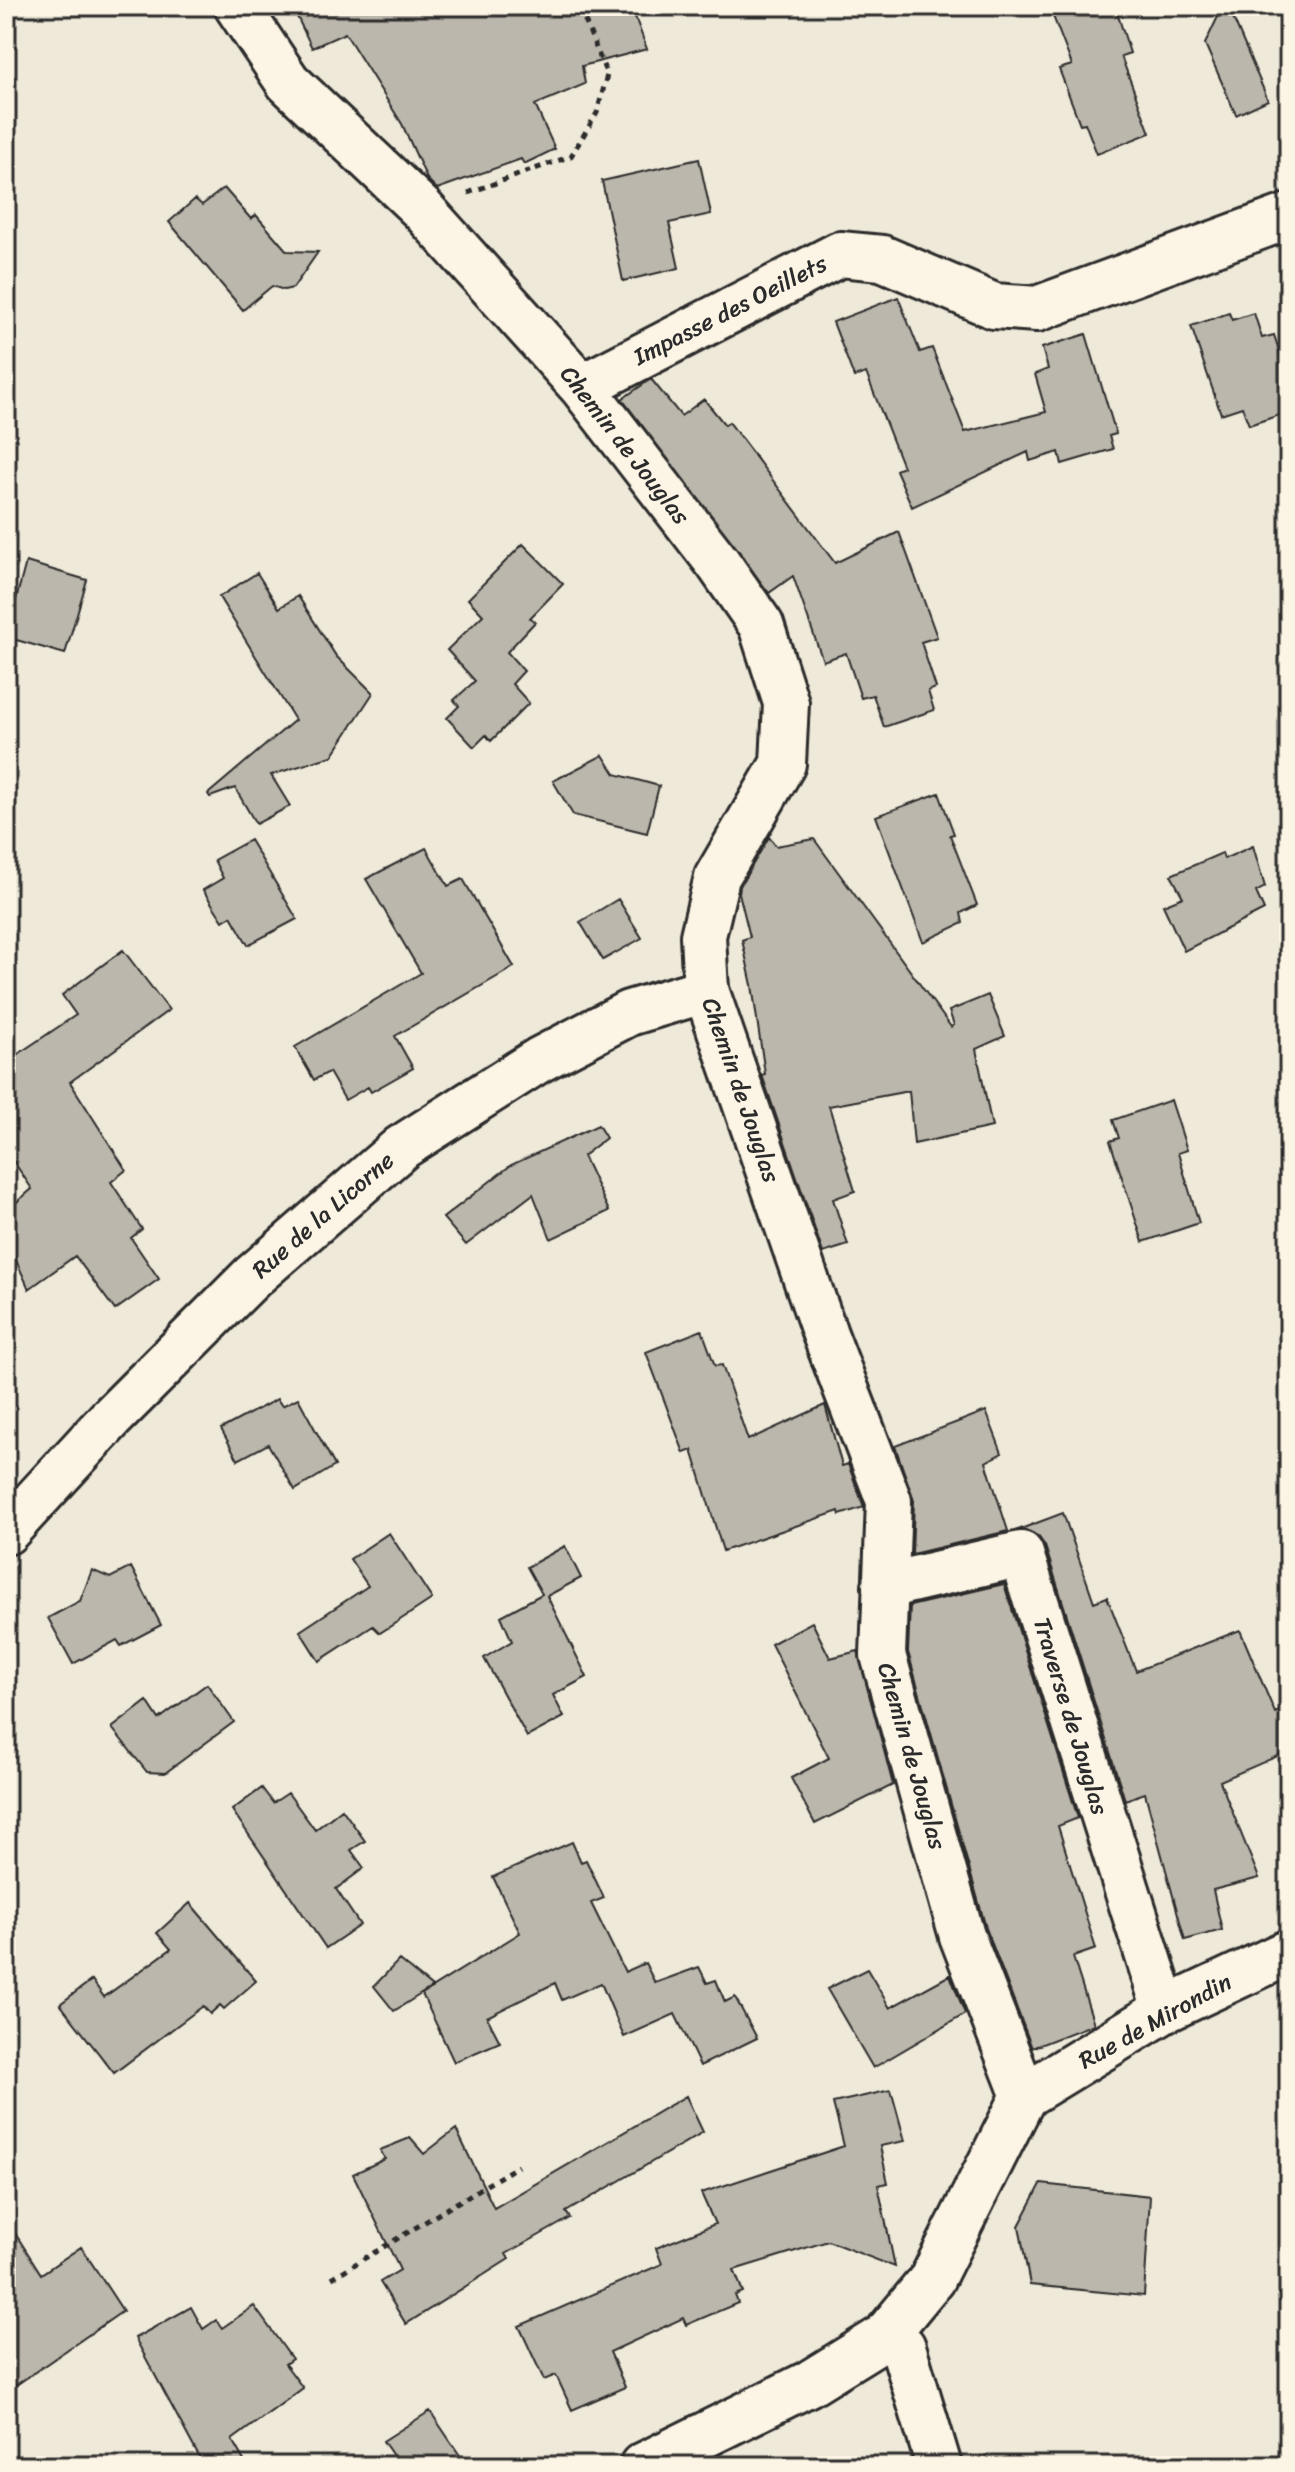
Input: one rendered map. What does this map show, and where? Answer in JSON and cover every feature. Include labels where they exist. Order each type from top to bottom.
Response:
[{"type":"street","name":"Chemin de Jouglas","points":[[237,6],[288,82],[422,209],[582,387],[718,563],[761,625],[786,703],[783,764],[717,877],[703,936],[706,990],[825,1334],[889,1501],[883,1655],[962,1936],[1024,2096]]},
{"type":"street","name":"Impasse des Oeillets","points":[[582,387],[840,254],[882,258],[994,306],[1037,309],[1289,216]]},
{"type":"street","name":"Rue de la Licorne","points":[[6,1532],[111,1418],[252,1277],[402,1147],[539,1060],[629,1013],[706,990]]},
{"type":"street","name":"Traverse de Jouglas","points":[[885,1586],[1021,1554],[1165,2010]]},
{"type":"street","name":"Rue de Mirondin","points":[[1024,2096],[1165,2010],[1289,1952]]},
{"type":"street","points":[[642,2466],[808,2384],[884,2337],[932,2279],[1024,2096]]},
{"type":"street","points":[[884,2337],[903,2347],[939,2466]]},
{"type":"path","points":[[422,209],[571,156],[597,113],[607,75],[579,6]]},
{"type":"path","points":[[332,2278],[518,2166]]},
{"type":"building","points":[[292,6],[631,6],[647,49],[582,66],[585,84],[535,105],[555,149],[524,164],[521,159],[437,189],[427,179],[402,124],[345,33],[312,48]]},
{"type":"building","points":[[1081,6],[1115,6],[1130,53],[1121,56],[1150,133],[1097,154],[1085,123],[1080,124],[1059,69],[1072,65],[1053,16]]},
{"type":"building","points":[[1223,6],[1228,6],[1268,100],[1236,115],[1205,44]]},
{"type":"building","points":[[699,159],[711,214],[669,223],[679,268],[623,281],[602,181]]},
{"type":"building","points":[[224,188],[251,219],[256,215],[287,251],[318,252],[293,288],[284,290],[272,286],[243,310],[169,222],[195,199],[202,205]]},
{"type":"building","points":[[898,297],[920,352],[932,348],[965,432],[1046,412],[1035,374],[1048,369],[1042,348],[1086,334],[1116,434],[1109,436],[1113,449],[1062,464],[1059,452],[1030,461],[1028,452],[912,507],[896,470],[903,467],[866,373],[854,377],[833,322]]},
{"type":"building","points":[[1229,313],[1232,320],[1254,313],[1262,338],[1274,335],[1289,380],[1289,412],[1249,425],[1242,407],[1221,414],[1191,326]]},
{"type":"building","points":[[651,379],[681,416],[704,399],[725,425],[729,422],[835,563],[899,532],[937,637],[921,642],[936,688],[928,691],[934,710],[884,727],[873,695],[861,698],[846,653],[823,661],[793,576],[769,593],[622,399]]},
{"type":"building","points":[[523,544],[563,584],[530,618],[535,622],[507,652],[524,671],[512,684],[529,703],[491,741],[486,735],[474,747],[447,718],[459,706],[454,700],[475,681],[447,650],[483,615],[468,599]]},
{"type":"building","points":[[26,562],[87,580],[65,654],[6,637]]},
{"type":"building","points":[[257,573],[279,608],[298,596],[336,656],[373,693],[332,756],[271,775],[290,806],[256,824],[235,788],[210,797],[208,794],[295,720],[219,597]]},
{"type":"building","points":[[603,755],[615,774],[659,786],[647,833],[573,815],[553,781]]},
{"type":"building","points":[[939,793],[954,834],[950,835],[977,905],[961,913],[963,923],[923,942],[876,816]]},
{"type":"building","points":[[769,837],[776,846],[814,839],[951,1027],[954,1025],[949,1011],[988,995],[1005,1036],[976,1049],[992,1127],[914,1144],[909,1091],[829,1106],[855,1191],[833,1199],[848,1245],[823,1253],[762,1075],[765,1074],[752,985],[742,940],[750,937],[740,886]]},
{"type":"building","points":[[250,840],[297,919],[248,945],[231,916],[223,921],[203,890],[223,878],[214,860]]},
{"type":"building","points":[[1253,846],[1265,887],[1256,892],[1264,910],[1184,951],[1163,905],[1183,897],[1171,875],[1222,853],[1224,859]]},
{"type":"building","points":[[426,848],[448,886],[463,879],[514,967],[395,1036],[413,1068],[371,1092],[368,1087],[345,1100],[329,1072],[314,1080],[295,1047],[421,973],[366,879]]},
{"type":"building","points":[[618,899],[642,938],[603,960],[580,922]]},
{"type":"building","points":[[123,950],[169,1010],[70,1082],[126,1170],[111,1182],[142,1229],[131,1238],[159,1279],[115,1310],[75,1256],[29,1289],[6,1238],[6,1211],[32,1189],[6,1150],[6,1062],[76,1015],[62,995]]},
{"type":"building","points":[[1171,1100],[1187,1150],[1178,1153],[1199,1223],[1143,1242],[1110,1141],[1119,1138],[1113,1120]]},
{"type":"building","points":[[598,1125],[606,1138],[583,1156],[609,1211],[551,1239],[533,1194],[466,1245],[443,1218],[511,1165]]},
{"type":"building","points":[[702,1330],[715,1366],[722,1365],[748,1440],[825,1405],[842,1466],[848,1464],[864,1507],[840,1515],[839,1511],[723,1551],[692,1450],[684,1453],[646,1352]]},
{"type":"building","points":[[298,1398],[335,1466],[295,1490],[268,1444],[238,1460],[221,1429],[277,1399],[282,1406]]},
{"type":"building","points":[[986,1411],[1002,1453],[986,1462],[1008,1531],[912,1554],[914,1501],[895,1446]]},
{"type":"building","points":[[1063,1513],[1094,1602],[1107,1597],[1136,1671],[1240,1630],[1275,1713],[1289,1707],[1289,1751],[1220,1781],[1259,1878],[1213,1890],[1222,1930],[1185,1940],[1145,1793],[1125,1800],[1045,1546],[1038,1536],[1018,1530]]},
{"type":"building","points":[[389,1533],[432,1599],[380,1633],[373,1626],[319,1661],[300,1631],[368,1586],[350,1559]]},
{"type":"building","points":[[565,1546],[581,1578],[547,1596],[587,1677],[553,1695],[564,1717],[527,1737],[484,1658],[512,1641],[501,1616],[542,1594],[527,1567]]},
{"type":"building","points":[[131,1567],[161,1625],[121,1646],[117,1640],[73,1664],[48,1618],[80,1601],[92,1570],[110,1578]]},
{"type":"building","points":[[1004,1584],[1078,1818],[1058,1826],[1096,1949],[1073,1957],[1094,2024],[1032,2048],[986,1928],[908,1652],[910,1606]]},
{"type":"building","points":[[812,1622],[830,1658],[858,1651],[893,1785],[815,1824],[791,1778],[829,1758],[771,1644]]},
{"type":"building","points":[[207,1684],[234,1722],[165,1773],[147,1772],[112,1728],[147,1701],[159,1719]]},
{"type":"building","points":[[262,1788],[273,1803],[288,1793],[315,1830],[342,1809],[365,1841],[351,1850],[364,1868],[336,1889],[360,1925],[326,1948],[232,1810]]},
{"type":"building","points":[[572,1842],[581,1862],[586,1860],[604,1898],[591,1903],[625,1972],[645,1963],[655,1983],[699,1967],[707,1983],[716,1980],[725,2002],[735,1997],[757,2038],[700,2066],[675,2014],[624,2037],[601,1983],[562,2000],[555,1983],[487,2017],[500,2042],[454,2062],[422,1994],[520,1933],[493,1877]]},
{"type":"building","points":[[190,1903],[256,1981],[224,2009],[220,2005],[210,2014],[203,2006],[114,2073],[60,2004],[92,1980],[104,1997],[171,1949],[157,1933]]},
{"type":"building","points":[[399,1960],[432,1987],[394,2011],[374,1986]]},
{"type":"building","points":[[867,1969],[890,2008],[950,1975],[965,2014],[873,2068],[827,1989]]},
{"type":"building","points":[[891,2090],[905,2141],[880,2146],[888,2183],[878,2185],[895,2267],[828,2241],[734,2270],[743,2292],[735,2295],[738,2303],[686,2325],[683,2318],[610,2352],[625,2387],[572,2410],[556,2375],[544,2380],[519,2326],[662,2264],[656,2248],[715,2224],[701,2193],[844,2146],[833,2103]]},
{"type":"building","points":[[686,2096],[703,2132],[566,2212],[570,2218],[506,2254],[509,2259],[406,2324],[380,2282],[400,2270],[353,2174],[385,2159],[380,2150],[410,2138],[424,2154],[456,2129],[494,2208]]},
{"type":"building","points":[[1041,2184],[1150,2196],[1144,2296],[1030,2285],[1019,2226]]},
{"type":"building","points":[[6,2219],[41,2274],[81,2247],[123,2311],[6,2392]]},
{"type":"building","points":[[254,2306],[292,2359],[285,2364],[303,2388],[232,2440],[247,2466],[204,2466],[135,2338],[191,2307],[203,2329],[216,2320],[222,2328]]},
{"type":"building","points":[[430,2411],[467,2466],[400,2466],[383,2441]]}]
